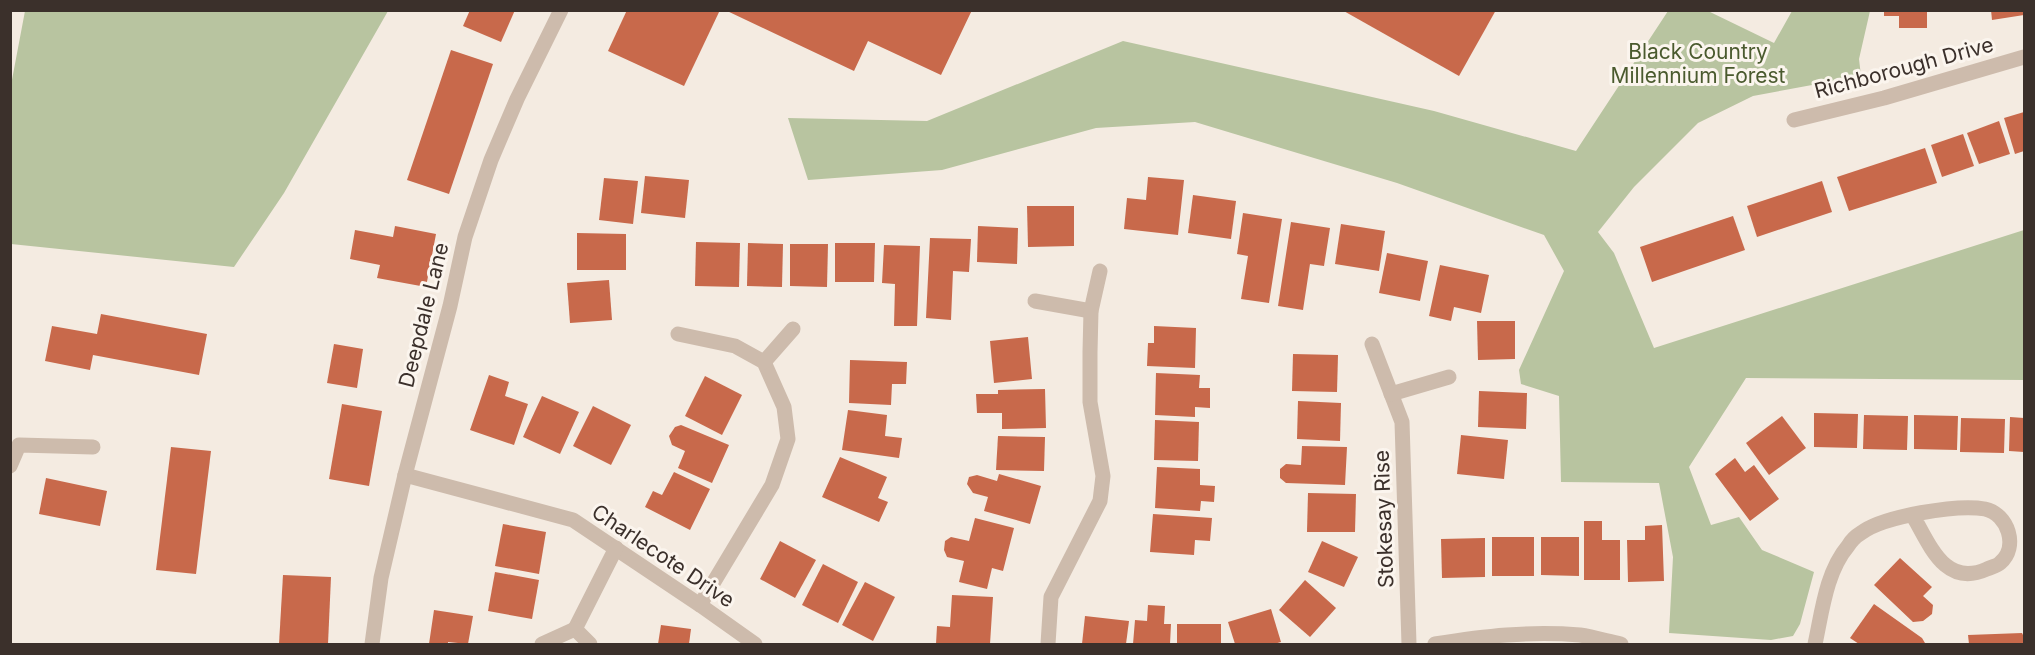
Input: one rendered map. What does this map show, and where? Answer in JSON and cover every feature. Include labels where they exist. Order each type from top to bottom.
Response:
[{"type":"street","name":"Deepdale Lane","points":[[372,645],[381,578],[405,475],[450,306],[465,237],[481,187],[517,99],[561,10]]},
{"type":"street","name":"Richborough Drive","points":[[1794,120],[1884,98],[2025,57]]},
{"type":"street","points":[[1048,645],[1051,597],[1100,501],[1103,476],[1090,402],[1091,311],[1100,271]]},
{"type":"street","points":[[1035,301],[1091,311]]},
{"type":"street","points":[[764,362],[793,329]]},
{"type":"street","points":[[678,334],[735,346],[764,362],[784,407],[788,439],[772,485],[700,605]]},
{"type":"street","name":"Stokesay Rise","points":[[1372,344],[1402,422],[1409,645]]},
{"type":"street","points":[[1391,394],[1449,377]]},
{"type":"street","points":[[10,466],[19,444],[93,447]]},
{"type":"street","name":"Charlecote Drive","points":[[405,475],[573,520],[700,605],[755,645]]},
{"type":"street","points":[[1815,645],[1827,588],[1847,546],[1861,532],[1884,522],[1949,507],[1986,510],[2000,518],[2006,526],[2010,537],[2008,549],[2000,563],[1979,573],[1959,574],[1939,561],[1913,516]]},
{"type":"street","points":[[542,645],[574,629],[615,548]]},
{"type":"street","points":[[574,629],[590,645]]},
{"type":"street","points":[[1435,645],[1494,634],[1533,633],[1582,636],[1621,645]]},
{"type":"green space","points":[[25,10],[388,11],[284,193],[234,267],[11,244],[11,85]]},
{"type":"green space","name":"Black Country Millennium Forest","points":[[1668,11],[1708,11],[1774,43],[1792,11],[1870,11],[1859,59],[1861,76],[1753,96],[1698,123],[1634,187],[1598,232],[1614,253],[1654,348],[2024,230],[2024,380],[1746,378],[1689,467],[1711,525],[1739,517],[1762,550],[1814,572],[1800,624],[1793,636],[1771,640],[1669,633],[1673,557],[1659,483],[1561,482],[1559,396],[1521,384],[1519,370],[1564,271],[1544,235],[1397,183],[1195,122],[1096,128],[942,170],[808,180],[788,118],[927,121],[1123,41],[1434,111],[1576,151]]},
{"type":"building","points":[[470,10],[515,10],[501,42],[463,26]]},
{"type":"building","points":[[627,10],[720,10],[684,86],[608,51]]},
{"type":"building","points":[[725,10],[972,10],[941,75],[868,41],[854,71]]},
{"type":"building","points":[[1342,10],[1496,10],[1459,76]]},
{"type":"building","points":[[1884,10],[1927,10],[1927,28],[1899,28],[1899,16],[1884,16]]},
{"type":"building","points":[[1991,10],[2024,10],[2024,15],[1992,20]]},
{"type":"building","points":[[451,50],[493,64],[449,194],[407,180]]},
{"type":"building","points":[[2024,112],[2024,151],[2015,154],[2004,118]]},
{"type":"building","points":[[1999,121],[2010,154],[1979,164],[1967,133]]},
{"type":"building","points":[[1963,134],[1974,166],[1942,177],[1931,145]]},
{"type":"building","points":[[1925,148],[1937,183],[1849,211],[1837,177]]},
{"type":"building","points":[[645,176],[689,180],[685,218],[641,213]]},
{"type":"building","points":[[1148,177],[1184,180],[1178,235],[1124,229],[1127,198],[1146,200]]},
{"type":"building","points":[[604,178],[638,181],[633,224],[599,220]]},
{"type":"building","points":[[1822,181],[1832,212],[1757,237],[1747,206]]},
{"type":"building","points":[[1193,195],[1236,201],[1231,239],[1188,233]]},
{"type":"building","points":[[1027,206],[1074,206],[1074,246],[1028,247]]},
{"type":"building","points":[[1243,213],[1282,219],[1269,303],[1241,299],[1248,256],[1237,254]]},
{"type":"building","points":[[1733,216],[1745,250],[1652,282],[1640,247]]},
{"type":"building","points":[[1291,222],[1330,228],[1324,266],[1310,264],[1303,310],[1278,306]]},
{"type":"building","points":[[1341,224],[1385,231],[1379,271],[1335,264]]},
{"type":"building","points":[[395,226],[436,234],[426,287],[377,278],[380,265],[350,259],[355,230],[393,237]]},
{"type":"building","points":[[978,226],[1018,228],[1017,264],[977,262]]},
{"type":"building","points":[[577,233],[626,234],[626,270],[577,270]]},
{"type":"building","points":[[930,238],[971,239],[969,272],[953,271],[951,320],[926,318]]},
{"type":"building","points":[[696,242],[740,243],[739,287],[695,286]]},
{"type":"building","points":[[748,243],[783,244],[782,287],[747,286]]},
{"type":"building","points":[[835,243],[875,243],[874,282],[835,282]]},
{"type":"building","points":[[790,244],[828,244],[827,287],[790,286]]},
{"type":"building","points":[[884,245],[920,246],[917,326],[894,326],[895,284],[882,283]]},
{"type":"building","points":[[1387,253],[1428,261],[1420,301],[1379,293]]},
{"type":"building","points":[[1440,265],[1489,275],[1481,313],[1454,307],[1451,321],[1429,316]]},
{"type":"building","points":[[609,280],[612,320],[570,323],[567,283]]},
{"type":"building","points":[[101,314],[207,334],[199,375],[93,355],[90,370],[45,361],[52,326],[97,334]]},
{"type":"building","points":[[1477,321],[1515,321],[1515,359],[1478,360]]},
{"type":"building","points":[[1154,326],[1196,328],[1195,368],[1147,366],[1148,343],[1154,343]]},
{"type":"building","points":[[1028,337],[1032,379],[994,383],[990,341]]},
{"type":"building","points":[[334,344],[363,349],[357,388],[327,383]]},
{"type":"building","points":[[1293,354],[1338,355],[1337,392],[1292,391]]},
{"type":"building","points":[[850,360],[907,362],[906,384],[892,384],[891,405],[849,403]]},
{"type":"building","points":[[1156,373],[1200,375],[1199,388],[1210,388],[1210,408],[1195,407],[1195,417],[1155,415]]},
{"type":"building","points":[[489,375],[509,382],[505,396],[528,404],[514,445],[470,430]]},
{"type":"building","points":[[705,376],[742,395],[722,435],[685,416]]},
{"type":"building","points":[[1045,389],[1046,428],[1002,429],[1002,413],[977,413],[976,394],[998,394],[998,390]]},
{"type":"building","points":[[1479,391],[1527,393],[1526,429],[1478,427]]},
{"type":"building","points":[[542,396],[579,412],[560,454],[523,437]]},
{"type":"building","points":[[1298,401],[1341,403],[1340,441],[1297,439]]},
{"type":"building","points":[[342,404],[382,411],[369,486],[329,479]]},
{"type":"building","points":[[593,406],[631,425],[611,465],[573,446]]},
{"type":"building","points":[[848,410],[887,415],[885,436],[902,438],[899,458],[842,450]]},
{"type":"building","points":[[1814,413],[1858,414],[1857,448],[1814,447]]},
{"type":"building","points":[[1864,415],[1908,416],[1907,450],[1863,449]]},
{"type":"building","points":[[1914,415],[1958,416],[1957,450],[1914,449]]},
{"type":"building","points":[[1782,416],[1806,448],[1769,475],[1746,443]]},
{"type":"building","points":[[2010,417],[2024,418],[2024,452],[2009,451]]},
{"type":"building","points":[[1961,418],[2005,419],[2004,453],[1960,452]]},
{"type":"building","points":[[1155,420],[1199,422],[1198,461],[1154,460]]},
{"type":"building","points":[[681,425],[729,445],[712,483],[678,468],[685,451],[672,445],[669,436],[675,427]]},
{"type":"building","points":[[1461,435],[1508,440],[1504,479],[1457,474]]},
{"type":"building","points":[[998,436],[1045,437],[1044,471],[996,470]]},
{"type":"building","points":[[1302,446],[1347,447],[1345,485],[1286,483],[1280,478],[1280,469],[1286,464],[1301,465]]},
{"type":"building","points":[[171,447],[211,451],[196,574],[156,570]]},
{"type":"building","points":[[840,457],[887,477],[878,498],[888,502],[879,522],[822,497]]},
{"type":"building","points":[[1735,458],[1745,472],[1754,465],[1779,499],[1750,521],[1715,474]]},
{"type":"building","points":[[1157,467],[1200,469],[1200,485],[1215,486],[1214,502],[1201,501],[1200,511],[1155,508]]},
{"type":"building","points":[[674,472],[710,489],[690,530],[645,507],[653,491],[662,495]]},
{"type":"building","points":[[999,474],[1041,486],[1030,524],[984,511],[988,497],[973,493],[967,484],[969,477],[977,475],[997,481]]},
{"type":"building","points":[[46,478],[107,491],[100,526],[39,514]]},
{"type":"building","points":[[1308,493],[1356,494],[1355,532],[1307,532]]},
{"type":"building","points":[[1153,514],[1212,518],[1210,541],[1195,540],[1194,555],[1150,552]]},
{"type":"building","points":[[975,518],[1014,528],[1003,571],[992,568],[987,589],[959,582],[964,561],[947,557],[944,550],[945,541],[951,537],[969,541]]},
{"type":"building","points":[[1584,521],[1602,521],[1602,540],[1620,540],[1620,580],[1584,580]]},
{"type":"building","points":[[503,524],[546,532],[539,574],[495,566]]},
{"type":"building","points":[[1662,525],[1664,581],[1628,582],[1627,540],[1645,540],[1645,526]]},
{"type":"building","points":[[1492,537],[1534,537],[1534,576],[1492,576]]},
{"type":"building","points":[[1541,537],[1579,537],[1579,576],[1541,575]]},
{"type":"building","points":[[1485,538],[1485,577],[1442,578],[1441,539]]},
{"type":"building","points":[[780,541],[816,560],[795,598],[760,579]]},
{"type":"building","points":[[1322,541],[1358,557],[1344,587],[1308,572]]},
{"type":"building","points":[[1900,558],[1932,587],[1923,596],[1933,605],[1932,614],[1923,621],[1913,622],[1874,585]]},
{"type":"building","points":[[823,564],[858,582],[838,623],[802,605]]},
{"type":"building","points":[[495,572],[539,580],[532,619],[488,611]]},
{"type":"building","points":[[283,575],[331,577],[328,644],[279,644]]},
{"type":"building","points":[[1305,580],[1336,608],[1310,637],[1279,610]]},
{"type":"building","points":[[865,582],[895,597],[873,641],[842,625]]},
{"type":"building","points":[[952,595],[993,597],[990,644],[936,644],[937,626],[950,627]]},
{"type":"building","points":[[1874,604],[1922,638],[1925,643],[1859,644],[1850,638]]},
{"type":"building","points":[[1148,605],[1165,606],[1164,624],[1171,624],[1170,644],[1133,644],[1135,620],[1147,621]]},
{"type":"building","points":[[1271,609],[1281,642],[1235,644],[1228,622]]},
{"type":"building","points":[[434,610],[473,616],[468,644],[448,642],[448,644],[429,644]]},
{"type":"building","points":[[1085,616],[1129,621],[1126,644],[1082,644]]},
{"type":"building","points":[[1177,624],[1221,624],[1221,644],[1177,644]]},
{"type":"building","points":[[661,625],[691,629],[689,644],[658,644]]},
{"type":"building","points":[[2022,633],[2024,644],[1969,644],[1968,635]]}]
